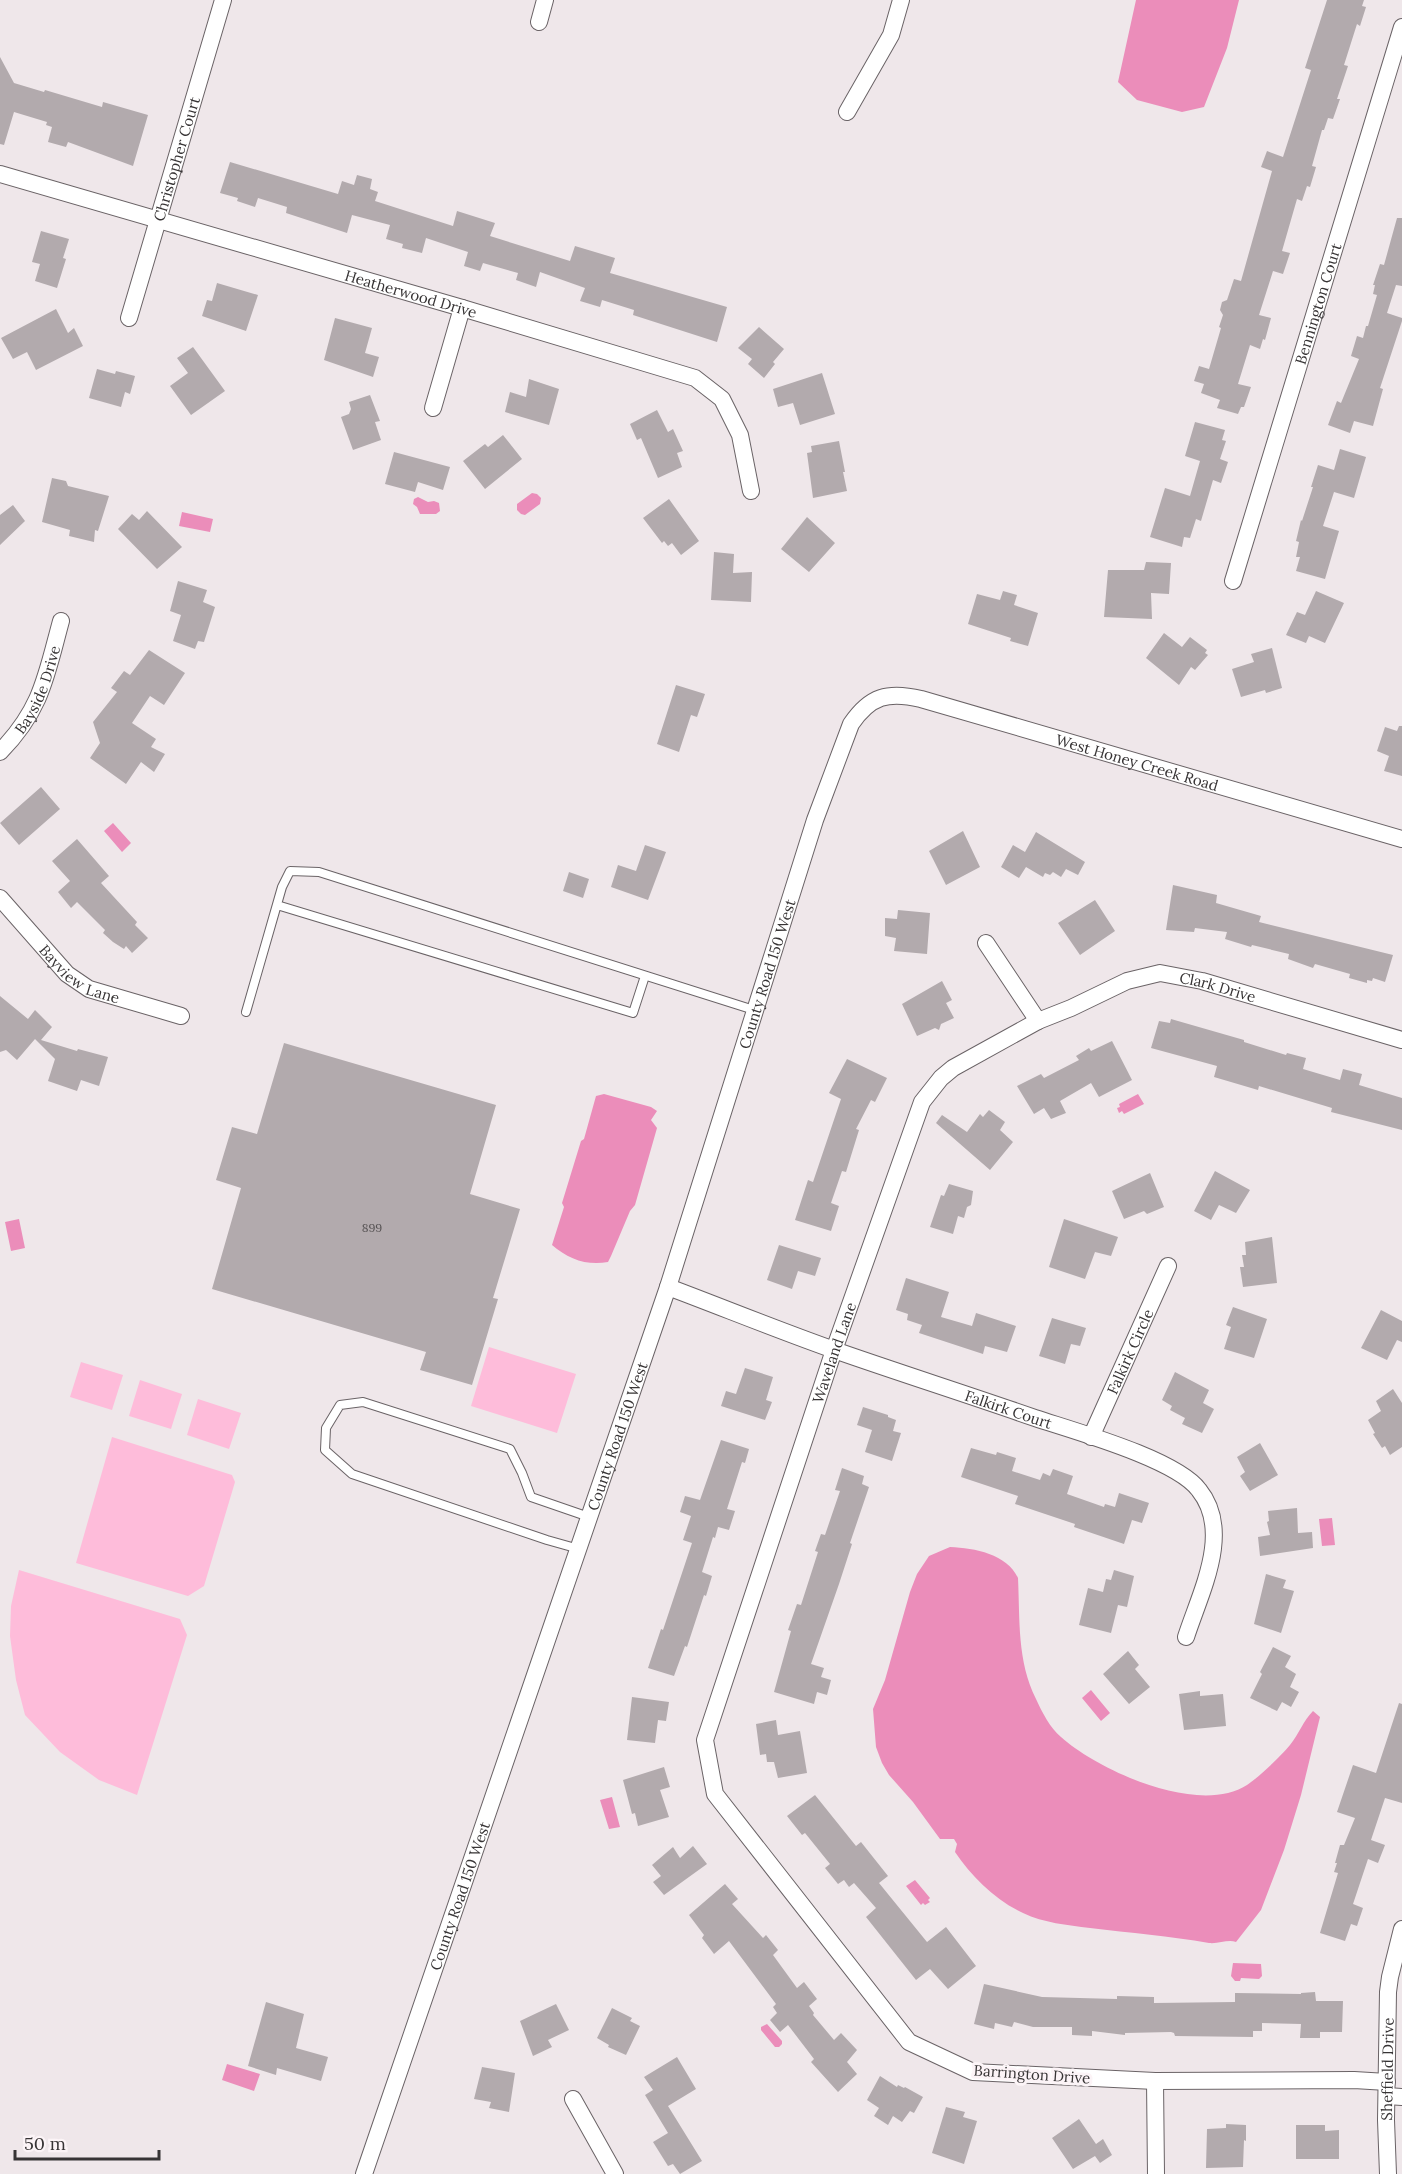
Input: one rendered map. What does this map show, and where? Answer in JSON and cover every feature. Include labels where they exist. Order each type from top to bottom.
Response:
[{"type":"street","name":"Christopher Court","points":[[129,318],[223,0]]},
{"type":"street","points":[[539,22],[545,0]]},
{"type":"street","points":[[847,112],[891,35],[901,0]]},
{"type":"street","name":"Bennington Court","points":[[1233,581],[1398,57],[1402,27]]},
{"type":"street","name":"Heatherwood Drive","points":[[0,174],[695,378],[722,399],[727,408],[740,435],[751,491]]},
{"type":"street","points":[[433,408],[462,308]]},
{"type":"street","name":"Bayside Drive","points":[[0,752],[28,720],[41,694],[61,621]]},
{"type":"street","name":"West Honey Creek Road","points":[[872,701],[884,696],[895,695],[921,699],[1402,839]]},
{"type":"street","name":"County Road 150 West","points":[[364,2174],[668,1287],[815,820],[851,724],[864,707],[872,701]]},
{"type":"street","name":"Bayview Lane","points":[[0,898],[67,974],[89,989],[181,1016]]},
{"type":"street","points":[[986,943],[1038,1021]]},
{"type":"street","name":"Clark Drive","points":[[1038,1021],[1127,981],[1160,973],[1202,981],[1402,1040]]},
{"type":"street","name":"Waveland Lane","points":[[705,1740],[834,1350],[922,1102],[941,1078],[953,1068],[1038,1021]]},
{"type":"street","name":"Falkirk Circle","points":[[1091,1437],[1168,1266]]},
{"type":"street","name":"Falkirk Court","points":[[668,1287],[834,1350],[1091,1437],[1159,1462],[1179,1473],[1199,1489],[1213,1520],[1212,1555],[1186,1636]]},
{"type":"street","name":"Barrington Drive","points":[[705,1740],[715,1794],[909,2042],[973,2072],[1155,2081],[1354,2080],[1393,2083]]},
{"type":"street","name":"Sheffield Drive","points":[[1388,2174],[1393,2083],[1390,1977],[1402,1929]]},
{"type":"street","points":[[1155,2081],[1156,2174]]},
{"type":"street","points":[[573,2099],[615,2174]]},
{"type":"lane","points":[[246,1012],[277,905],[290,871],[318,872],[754,1010]]},
{"type":"lane","points":[[277,905],[633,1013],[645,976]]},
{"type":"lane","points":[[579,1549],[352,1474],[325,1450],[326,1428],[340,1405],[363,1401],[510,1449],[531,1497],[589,1517]]},
{"type":"shaded area","points":[[1136,0],[1239,0],[1227,48],[1204,107],[1182,112],[1137,100],[1118,82]]},
{"type":"shaded area","points":[[532,493],[541,498],[540,504],[525,515],[521,514],[517,510],[517,504]]},
{"type":"shaded area","points":[[418,497],[428,502],[439,503],[440,511],[436,514],[420,514],[413,504],[414,499]]},
{"type":"shaded area","points":[[182,512],[213,519],[210,532],[179,526]]},
{"type":"shaded area","points":[[113,823],[131,843],[122,852],[104,831]]},
{"type":"shaded area","points":[[604,1094],[651,1107],[657,1111],[651,1120],[657,1128],[635,1205],[630,1211],[611,1256],[608,1262],[593,1263],[571,1258],[552,1245],[564,1207],[562,1203],[596,1096]]},
{"type":"shaded area","points":[[1138,1094],[1144,1104],[1124,1114],[1122,1111],[1119,1113],[1117,1108],[1120,1107],[1119,1104]]},
{"type":"shaded area","points":[[19,1219],[25,1248],[11,1251],[5,1222]]},
{"type":"shaded area","points":[[489,1347],[576,1374],[557,1433],[471,1406]]},
{"type":"shaded area","points":[[81,1362],[123,1375],[112,1410],[70,1397]]},
{"type":"shaded area","points":[[140,1380],[182,1394],[171,1429],[129,1416]]},
{"type":"shaded area","points":[[198,1399],[241,1413],[229,1449],[187,1435]]},
{"type":"shaded area","points":[[112,1437],[232,1475],[235,1482],[204,1586],[188,1596],[76,1563]]},
{"type":"shaded area","points":[[1332,1518],[1335,1545],[1322,1546],[1319,1519]]},
{"type":"shaded area","points":[[950,1547],[989,1554],[1006,1563],[1013,1570],[1018,1578],[1022,1655],[1025,1670],[1044,1714],[1057,1733],[1078,1750],[1124,1775],[1177,1792],[1203,1795],[1227,1793],[1247,1785],[1269,1766],[1290,1745],[1313,1711],[1320,1717],[1301,1795],[1284,1850],[1261,1910],[1236,1942],[1209,1943],[1073,1926],[1023,1913],[1003,1902],[977,1879],[955,1852],[957,1844],[954,1839],[940,1839],[913,1802],[889,1775],[876,1747],[873,1709],[885,1680],[917,1574],[929,1556]]},
{"type":"shaded area","points":[[19,1570],[180,1619],[187,1635],[137,1795],[99,1780],[60,1752],[25,1715],[16,1680],[10,1636],[11,1606]]},
{"type":"shaded area","points":[[1091,1690],[1110,1713],[1101,1721],[1082,1698]]},
{"type":"shaded area","points":[[612,1797],[620,1827],[609,1829],[600,1800]]},
{"type":"shaded area","points":[[915,1880],[930,1898],[928,1900],[930,1902],[925,1905],[923,1903],[921,1905],[906,1886]]},
{"type":"shaded area","points":[[1233,1963],[1261,1964],[1262,1976],[1259,1979],[1241,1978],[1240,1981],[1235,1981],[1231,1976]]},
{"type":"shaded area","points":[[767,2024],[782,2041],[779,2047],[775,2047],[761,2030],[761,2027]]},
{"type":"shaded area","points":[[227,2064],[260,2074],[254,2091],[222,2080]]},
{"type":"building","points":[[1327,0],[1364,0],[1362,6],[1366,7],[1360,26],[1357,24],[1344,65],[1348,66],[1333,119],[1328,118],[1322,130],[1312,166],[1316,167],[1310,187],[1307,186],[1302,201],[1297,199],[1282,251],[1290,253],[1283,274],[1273,271],[1259,315],[1271,318],[1260,349],[1250,345],[1238,384],[1251,387],[1244,407],[1241,407],[1238,414],[1217,408],[1220,400],[1201,393],[1204,384],[1194,381],[1199,366],[1209,369],[1221,328],[1219,327],[1223,315],[1220,310],[1222,302],[1227,300],[1234,279],[1241,281],[1272,171],[1261,167],[1267,151],[1283,157],[1311,70],[1305,68]]},
{"type":"building","points":[[0,57],[14,83],[102,107],[103,102],[148,115],[133,166],[68,142],[66,147],[48,142],[52,127],[46,125],[47,122],[14,112],[4,145],[0,144]]},
{"type":"building","points":[[230,162],[338,194],[342,181],[354,185],[357,175],[372,179],[370,189],[378,192],[375,201],[453,226],[457,211],[495,223],[490,236],[570,261],[575,246],[615,258],[610,273],[727,307],[717,342],[633,315],[634,310],[602,300],[600,307],[580,301],[585,288],[540,272],[536,287],[516,280],[518,273],[483,263],[480,271],[464,266],[468,252],[426,238],[422,253],[402,248],[403,244],[386,239],[390,225],[352,215],[347,233],[286,213],[287,207],[258,198],[255,207],[237,201],[238,198],[220,193]]},
{"type":"building","points":[[1397,218],[1402,218],[1402,286],[1396,285],[1387,313],[1402,318],[1402,321],[1380,388],[1383,389],[1373,426],[1354,421],[1350,433],[1328,425],[1337,401],[1341,403],[1359,359],[1351,356],[1357,336],[1363,338],[1366,326],[1368,326],[1377,295],[1373,294],[1375,285],[1373,285],[1380,264],[1384,265]]},
{"type":"building","points":[[41,231],[69,239],[63,258],[66,259],[57,288],[35,281],[40,264],[32,262]]},
{"type":"building","points":[[217,283],[258,295],[246,331],[202,316],[207,300],[212,301]]},
{"type":"building","points":[[56,309],[68,333],[74,328],[83,346],[36,370],[27,352],[13,359],[1,338]]},
{"type":"building","points":[[335,318],[372,328],[365,353],[379,357],[373,377],[324,360]]},
{"type":"building","points":[[759,327],[784,349],[764,378],[748,364],[752,359],[738,348]]},
{"type":"building","points":[[193,347],[225,391],[191,415],[170,386],[188,373],[177,358]]},
{"type":"building","points":[[97,369],[135,376],[130,394],[125,392],[121,407],[89,398]]},
{"type":"building","points":[[822,373],[835,414],[800,425],[793,403],[778,407],[773,389]]},
{"type":"building","points":[[529,379],[559,389],[549,425],[505,412],[510,392],[526,397]]},
{"type":"building","points":[[370,395],[380,421],[375,422],[381,440],[353,450],[341,417],[349,414],[351,409],[349,402]]},
{"type":"building","points":[[657,410],[668,432],[673,429],[683,451],[677,453],[682,467],[658,478],[641,438],[637,440],[630,424]]},
{"type":"building","points":[[1195,422],[1225,430],[1222,440],[1226,441],[1220,459],[1228,462],[1221,483],[1213,480],[1201,521],[1196,519],[1190,538],[1184,537],[1182,547],[1150,537],[1165,488],[1190,496],[1200,461],[1185,456]]},
{"type":"building","points":[[503,435],[522,459],[485,489],[463,461],[485,444],[488,447]]},
{"type":"building","points":[[839,441],[847,491],[813,498],[807,453],[812,452],[811,446]]},
{"type":"building","points":[[1340,449],[1366,457],[1354,498],[1334,492],[1323,526],[1339,531],[1325,579],[1296,571],[1300,557],[1296,557],[1299,542],[1296,541],[1318,465],[1334,470]]},
{"type":"building","points":[[394,452],[450,467],[443,490],[418,482],[415,492],[385,484]]},
{"type":"building","points":[[52,478],[66,481],[68,486],[109,496],[98,531],[95,530],[94,542],[69,536],[70,530],[42,522]]},
{"type":"building","points":[[669,499],[699,541],[681,555],[672,543],[668,546],[664,541],[662,543],[643,518]]},
{"type":"building","points":[[13,505],[25,521],[0,545],[0,515]]},
{"type":"building","points":[[147,511],[182,547],[157,569],[118,529],[132,514],[139,520]]},
{"type":"building","points":[[807,517],[835,543],[809,572],[781,549]]},
{"type":"building","points":[[714,552],[734,554],[733,573],[752,572],[751,602],[711,600]]},
{"type":"building","points":[[1146,562],[1171,563],[1169,594],[1151,593],[1152,619],[1104,617],[1108,570],[1144,570]]},
{"type":"building","points":[[178,581],[207,590],[203,602],[215,607],[204,642],[198,641],[195,649],[173,641],[181,615],[170,611]]},
{"type":"building","points":[[1003,591],[1017,595],[1014,605],[1038,613],[1028,646],[968,624],[977,594],[1000,600]]},
{"type":"building","points":[[1316,591],[1344,603],[1325,643],[1309,636],[1306,643],[1286,635],[1297,612],[1305,615]]},
{"type":"building","points":[[1164,633],[1182,647],[1190,637],[1207,650],[1205,653],[1208,655],[1195,670],[1191,667],[1179,685],[1146,658]]},
{"type":"building","points":[[1272,648],[1282,688],[1241,697],[1232,669],[1254,662],[1251,654]]},
{"type":"building","points":[[149,650],[185,673],[164,705],[150,696],[132,723],[156,739],[151,747],[165,754],[154,772],[141,762],[126,784],[90,758],[100,743],[93,722],[117,692],[111,688],[124,671],[130,675]]},
{"type":"building","points":[[676,685],[705,694],[697,717],[691,715],[679,752],[657,744]]},
{"type":"building","points":[[1399,726],[1402,726],[1402,776],[1384,771],[1389,756],[1377,751],[1385,727],[1397,731]]},
{"type":"building","points":[[41,787],[60,809],[19,845],[0,823]]},
{"type":"building","points":[[963,831],[980,867],[946,885],[929,851]]},
{"type":"building","points":[[1036,832],[1085,862],[1078,875],[1066,869],[1061,877],[1053,872],[1050,875],[1045,873],[1043,877],[1026,867],[1019,878],[1001,867],[1013,845],[1025,852]]},
{"type":"building","points":[[77,839],[109,876],[101,883],[137,922],[135,925],[148,938],[132,953],[126,946],[124,949],[103,933],[105,930],[77,902],[71,908],[58,892],[70,881],[52,861]]},
{"type":"building","points":[[645,845],[666,852],[648,900],[611,887],[618,865],[636,871]]},
{"type":"building","points":[[569,872],[589,879],[583,898],[563,891]]},
{"type":"building","points":[[1173,885],[1217,895],[1216,903],[1261,916],[1259,922],[1393,955],[1385,982],[1373,978],[1372,981],[1367,980],[1367,983],[1349,978],[1350,974],[1315,964],[1313,968],[1288,959],[1289,954],[1252,945],[1251,947],[1225,939],[1227,932],[1195,928],[1194,932],[1166,930]]},
{"type":"building","points":[[1095,900],[1115,931],[1080,955],[1058,923]]},
{"type":"building","points":[[898,910],[930,913],[927,954],[894,951],[896,938],[885,936],[885,918],[897,919]]},
{"type":"building","points":[[942,981],[952,1000],[946,1003],[954,1018],[941,1024],[939,1030],[935,1028],[917,1036],[902,1004]]},
{"type":"building","points":[[0,996],[28,1019],[35,1010],[52,1027],[41,1040],[77,1051],[78,1049],[108,1057],[99,1086],[81,1080],[77,1091],[48,1081],[55,1059],[35,1039],[17,1060],[6,1050],[0,1052]]},
{"type":"building","points":[[1171,1019],[1286,1055],[1287,1053],[1306,1058],[1303,1069],[1340,1080],[1343,1069],[1362,1074],[1359,1085],[1402,1098],[1402,1130],[1331,1112],[1332,1108],[1259,1086],[1258,1090],[1214,1077],[1217,1066],[1151,1048],[1159,1021],[1170,1023]]},
{"type":"building","points":[[1112,1041],[1132,1080],[1099,1097],[1091,1083],[1060,1101],[1066,1113],[1051,1119],[1044,1108],[1034,1114],[1017,1086],[1041,1074],[1044,1078],[1079,1060],[1076,1056],[1089,1048],[1091,1051]]},
{"type":"building","points":[[284,1043],[496,1105],[470,1194],[520,1209],[493,1298],[498,1299],[472,1385],[420,1370],[426,1352],[212,1289],[241,1188],[216,1180],[232,1127],[257,1134]]},
{"type":"building","points":[[847,1059],[887,1078],[875,1102],[871,1100],[856,1129],[859,1130],[846,1172],[842,1171],[831,1203],[839,1206],[831,1231],[795,1220],[808,1180],[813,1182],[841,1099],[829,1093]]},
{"type":"building","points":[[989,1110],[1005,1122],[1000,1130],[1013,1142],[990,1170],[936,1123],[942,1115],[967,1132],[980,1114],[983,1117]]},
{"type":"building","points":[[1215,1171],[1250,1190],[1236,1213],[1219,1205],[1211,1220],[1194,1211]]},
{"type":"building","points":[[1150,1173],[1164,1207],[1147,1214],[1144,1211],[1124,1219],[1112,1191]]},
{"type":"building","points":[[949,1184],[973,1191],[971,1205],[967,1207],[964,1218],[958,1216],[953,1234],[930,1227],[941,1195],[944,1196]]},
{"type":"building","points":[[1064,1219],[1118,1237],[1111,1256],[1095,1252],[1085,1279],[1049,1267]]},
{"type":"building","points":[[1272,1237],[1277,1283],[1243,1287],[1240,1267],[1244,1267],[1242,1255],[1246,1255],[1245,1242]]},
{"type":"building","points":[[779,1245],[821,1258],[815,1276],[798,1271],[792,1289],[767,1280]]},
{"type":"building","points":[[906,1278],[949,1292],[941,1317],[972,1326],[976,1313],[1016,1326],[1007,1352],[985,1346],[983,1354],[919,1333],[922,1325],[907,1320],[908,1314],[896,1310]]},
{"type":"building","points":[[1233,1307],[1267,1319],[1254,1358],[1224,1349],[1231,1327],[1226,1325]]},
{"type":"building","points":[[1381,1310],[1402,1321],[1402,1342],[1397,1340],[1387,1360],[1361,1348]]},
{"type":"building","points":[[1052,1318],[1086,1328],[1080,1346],[1071,1344],[1065,1364],[1039,1356]]},
{"type":"building","points":[[745,1368],[773,1377],[766,1400],[772,1402],[765,1420],[721,1406],[726,1391],[736,1394]]},
{"type":"building","points":[[1175,1372],[1209,1390],[1203,1403],[1214,1409],[1202,1433],[1182,1424],[1185,1418],[1170,1410],[1172,1406],[1162,1400]]},
{"type":"building","points":[[1393,1389],[1402,1403],[1402,1447],[1390,1455],[1385,1446],[1382,1448],[1373,1434],[1375,1433],[1368,1420],[1381,1411],[1376,1401]]},
{"type":"building","points":[[863,1407],[896,1420],[893,1431],[901,1433],[892,1461],[865,1452],[872,1430],[857,1425]]},
{"type":"building","points":[[721,1440],[749,1449],[745,1463],[742,1462],[727,1509],[735,1511],[729,1530],[718,1527],[715,1538],[713,1537],[702,1572],[712,1576],[687,1647],[685,1646],[674,1676],[648,1668],[692,1543],[683,1540],[691,1516],[680,1512],[685,1496],[700,1500]]},
{"type":"building","points":[[1260,1443],[1278,1475],[1250,1491],[1240,1476],[1245,1472],[1237,1457]]},
{"type":"building","points":[[971,1448],[1016,1458],[1012,1471],[1040,1480],[1043,1473],[1050,1476],[1053,1469],[1073,1476],[1067,1494],[1104,1507],[1105,1504],[1115,1507],[1119,1493],[1149,1503],[1142,1523],[1132,1520],[1124,1544],[1074,1527],[1075,1524],[1015,1504],[1018,1496],[961,1477]]},
{"type":"building","points":[[842,1468],[864,1476],[862,1484],[869,1487],[811,1664],[824,1668],[821,1677],[831,1680],[827,1695],[817,1692],[814,1704],[774,1692],[791,1631],[788,1630],[797,1604],[801,1605],[818,1552],[815,1551],[821,1534],[825,1535],[840,1491],[835,1490]]},
{"type":"building","points":[[1297,1508],[1298,1533],[1312,1532],[1313,1548],[1260,1556],[1258,1537],[1270,1535],[1267,1522],[1269,1521],[1268,1511]]},
{"type":"building","points":[[1114,1570],[1134,1576],[1127,1607],[1118,1605],[1111,1633],[1079,1625],[1088,1588],[1103,1592],[1106,1579],[1111,1580]]},
{"type":"building","points":[[1266,1574],[1286,1580],[1283,1588],[1294,1591],[1281,1633],[1254,1624]]},
{"type":"building","points":[[1273,1647],[1291,1656],[1285,1667],[1296,1674],[1290,1687],[1299,1692],[1291,1707],[1282,1702],[1277,1711],[1250,1698]]},
{"type":"building","points":[[1128,1651],[1139,1665],[1135,1669],[1150,1687],[1129,1704],[1103,1674]]},
{"type":"building","points":[[1200,1691],[1200,1696],[1223,1694],[1226,1726],[1184,1730],[1179,1694]]},
{"type":"building","points":[[632,1697],[669,1702],[666,1721],[658,1720],[655,1743],[627,1740]]},
{"type":"building","points":[[1399,1703],[1402,1704],[1402,1803],[1385,1798],[1371,1840],[1385,1845],[1378,1863],[1368,1859],[1353,1904],[1363,1908],[1357,1926],[1351,1924],[1345,1941],[1320,1933],[1338,1873],[1334,1872],[1340,1845],[1344,1845],[1355,1818],[1337,1812],[1353,1765],[1376,1773]]},
{"type":"building","points":[[776,1720],[778,1735],[800,1731],[807,1773],[778,1778],[774,1762],[767,1762],[766,1754],[760,1755],[756,1724]]},
{"type":"building","points":[[664,1767],[670,1787],[660,1790],[669,1817],[638,1826],[635,1813],[632,1814],[623,1780]]},
{"type":"building","points":[[815,1795],[856,1846],[861,1842],[888,1876],[879,1883],[927,1942],[946,1927],[976,1966],[948,1989],[930,1969],[916,1980],[866,1917],[876,1908],[854,1883],[849,1887],[844,1880],[838,1884],[825,1868],[830,1864],[805,1833],[802,1835],[787,1816]]},
{"type":"building","points":[[693,1846],[707,1864],[664,1895],[653,1882],[661,1876],[652,1865],[673,1847],[680,1858]]},
{"type":"building","points":[[725,1884],[738,1899],[732,1904],[763,1938],[766,1935],[778,1950],[773,1955],[797,1988],[804,1982],[817,1999],[809,2006],[813,2015],[834,2040],[841,2033],[857,2050],[847,2062],[857,2074],[838,2092],[811,2062],[814,2059],[788,2025],[780,2032],[770,2020],[777,2013],[773,2007],[776,2004],[729,1941],[714,1954],[702,1938],[704,1935],[689,1915]]},
{"type":"building","points":[[984,1984],[1042,1997],[1117,1999],[1117,1996],[1154,1997],[1154,2003],[1235,2002],[1235,1993],[1301,1994],[1315,1992],[1316,2001],[1343,2001],[1342,2032],[1320,2032],[1320,2038],[1300,2038],[1301,2024],[1262,2023],[1262,2031],[1253,2031],[1253,2037],[1175,2036],[1171,2032],[1125,2033],[1125,2035],[1092,2031],[1092,2036],[1072,2035],[1072,2027],[1033,2027],[1014,2022],[1012,2027],[995,2023],[994,2029],[974,2024]]},
{"type":"building","points":[[266,2002],[304,2014],[296,2048],[328,2057],[321,2081],[277,2068],[276,2075],[248,2066]]},
{"type":"building","points":[[556,2004],[569,2030],[548,2040],[552,2047],[533,2056],[520,2021]]},
{"type":"building","points":[[612,2008],[632,2018],[630,2021],[640,2026],[626,2055],[608,2047],[609,2045],[597,2038]]},
{"type":"building","points":[[677,2057],[696,2089],[668,2106],[702,2161],[680,2174],[673,2164],[668,2166],[653,2142],[668,2133],[645,2095],[653,2090],[644,2077]]},
{"type":"building","points":[[482,2067],[515,2073],[509,2112],[489,2108],[491,2102],[474,2099]]},
{"type":"building","points":[[880,2076],[897,2087],[898,2085],[905,2087],[923,2097],[914,2113],[910,2111],[902,2122],[893,2116],[888,2125],[874,2116],[879,2108],[867,2100]]},
{"type":"building","points":[[946,2107],[965,2112],[963,2117],[977,2121],[964,2164],[932,2153]]},
{"type":"building","points":[[1079,2119],[1096,2144],[1103,2139],[1112,2155],[1100,2163],[1095,2156],[1073,2169],[1052,2138]]},
{"type":"building","points":[[1226,2124],[1246,2125],[1243,2167],[1206,2168],[1207,2129],[1226,2128]]},
{"type":"building","points":[[1296,2125],[1325,2125],[1325,2131],[1339,2130],[1339,2159],[1296,2159]]}]
